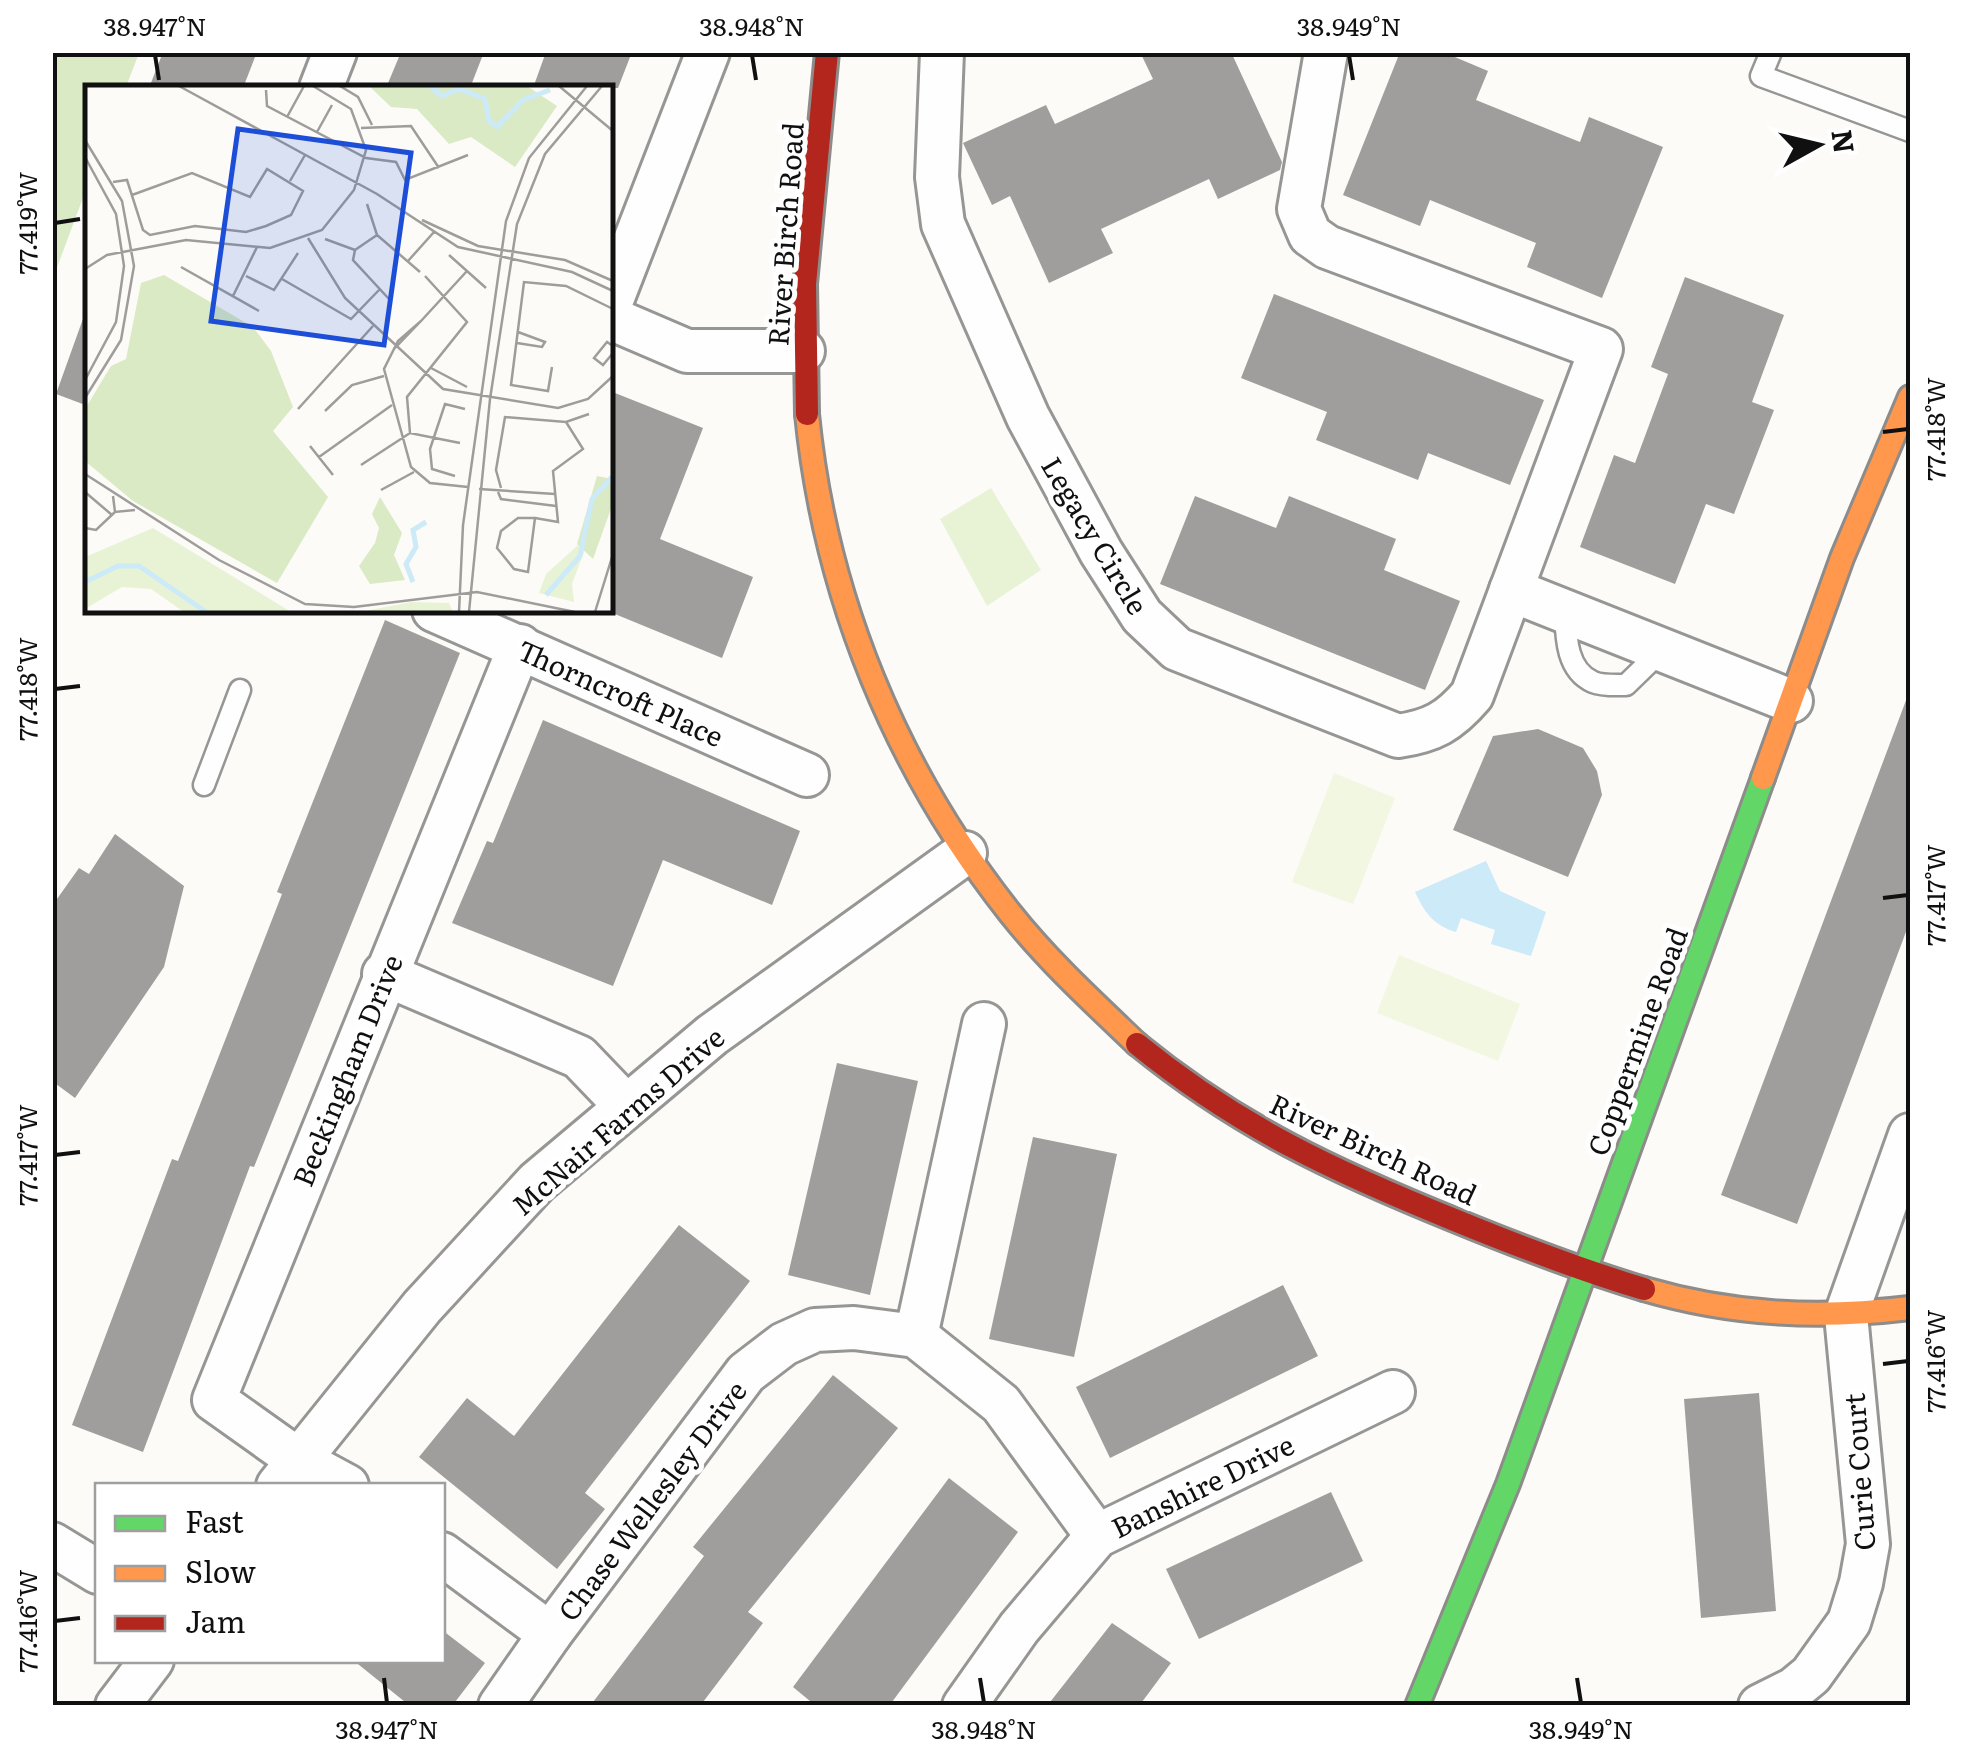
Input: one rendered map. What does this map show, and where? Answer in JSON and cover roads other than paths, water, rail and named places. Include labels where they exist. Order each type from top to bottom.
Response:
[{"type":"street","points":[[322,85],[335,52]]},
{"type":"street","points":[[612,300],[708,52]]},
{"type":"street","name":"River Birch Road","points":[[828,52],[805,283],[804,351],[816,486],[839,589],[870,678],[907,760],[965,853],[1062,977],[1190,1087],[1291,1149],[1511,1243],[1710,1306],[1760,1314],[1846,1315],[1910,1308]]},
{"type":"street","name":"Legacy Circle","points":[[942,52],[936,177],[943,224],[1028,417],[1101,552],[1142,616],[1176,649],[1398,736],[1429,731],[1452,718],[1472,696],[1600,349],[1327,247],[1310,235],[1298,210],[1326,52]]},
{"type":"street","points":[[612,319],[687,351],[804,351]]},
{"type":"street","name":"Coppermine Road","points":[[1417,1706],[1508,1484],[1842,558],[1910,397]]},
{"type":"street","points":[[1511,590],[1791,701]]},
{"type":"street","name":"Thorncroft Place","points":[[439,612],[807,775]]},
{"type":"street","name":"Beckingham Drive","points":[[288,1472],[214,1400],[520,646]]},
{"type":"street","name":"McNair Farms Drive","points":[[288,1472],[422,1307],[537,1182],[712,1035],[965,853]]},
{"type":"street","points":[[384,974],[579,1057],[626,1106]]},
{"type":"street","points":[[984,1024],[916,1336],[1001,1404],[1097,1536]]},
{"type":"street","points":[[1846,1315],[1910,1136]]},
{"type":"street","name":"Curie Court","points":[[1760,1706],[1794,1690],[1812,1675],[1849,1622],[1860,1583],[1868,1544],[1846,1315]]},
{"type":"street","name":"Chase Wellesley Drive","points":[[500,1706],[746,1374],[784,1344],[814,1330],[854,1328],[916,1336]]},
{"type":"street","name":"Banshire Drive","points":[[964,1706],[1019,1628],[1097,1536],[1393,1392]]},
{"type":"street","points":[[288,1472],[334,1483]]},
{"type":"street","points":[[52,1544],[95,1570]]},
{"type":"street","points":[[445,1556],[550,1634]]},
{"type":"street","points":[[118,1706],[150,1663]]},
{"type":"lane","points":[[1770,52],[1761,76],[1910,132]]},
{"type":"lane","points":[[204,784],[240,690]]},
{"type":"water","points":[[1486,861],[1500,891],[1546,912],[1531,956],[1491,944],[1495,930],[1461,918],[1456,932],[1441,926],[1426,912],[1415,892]]}]
